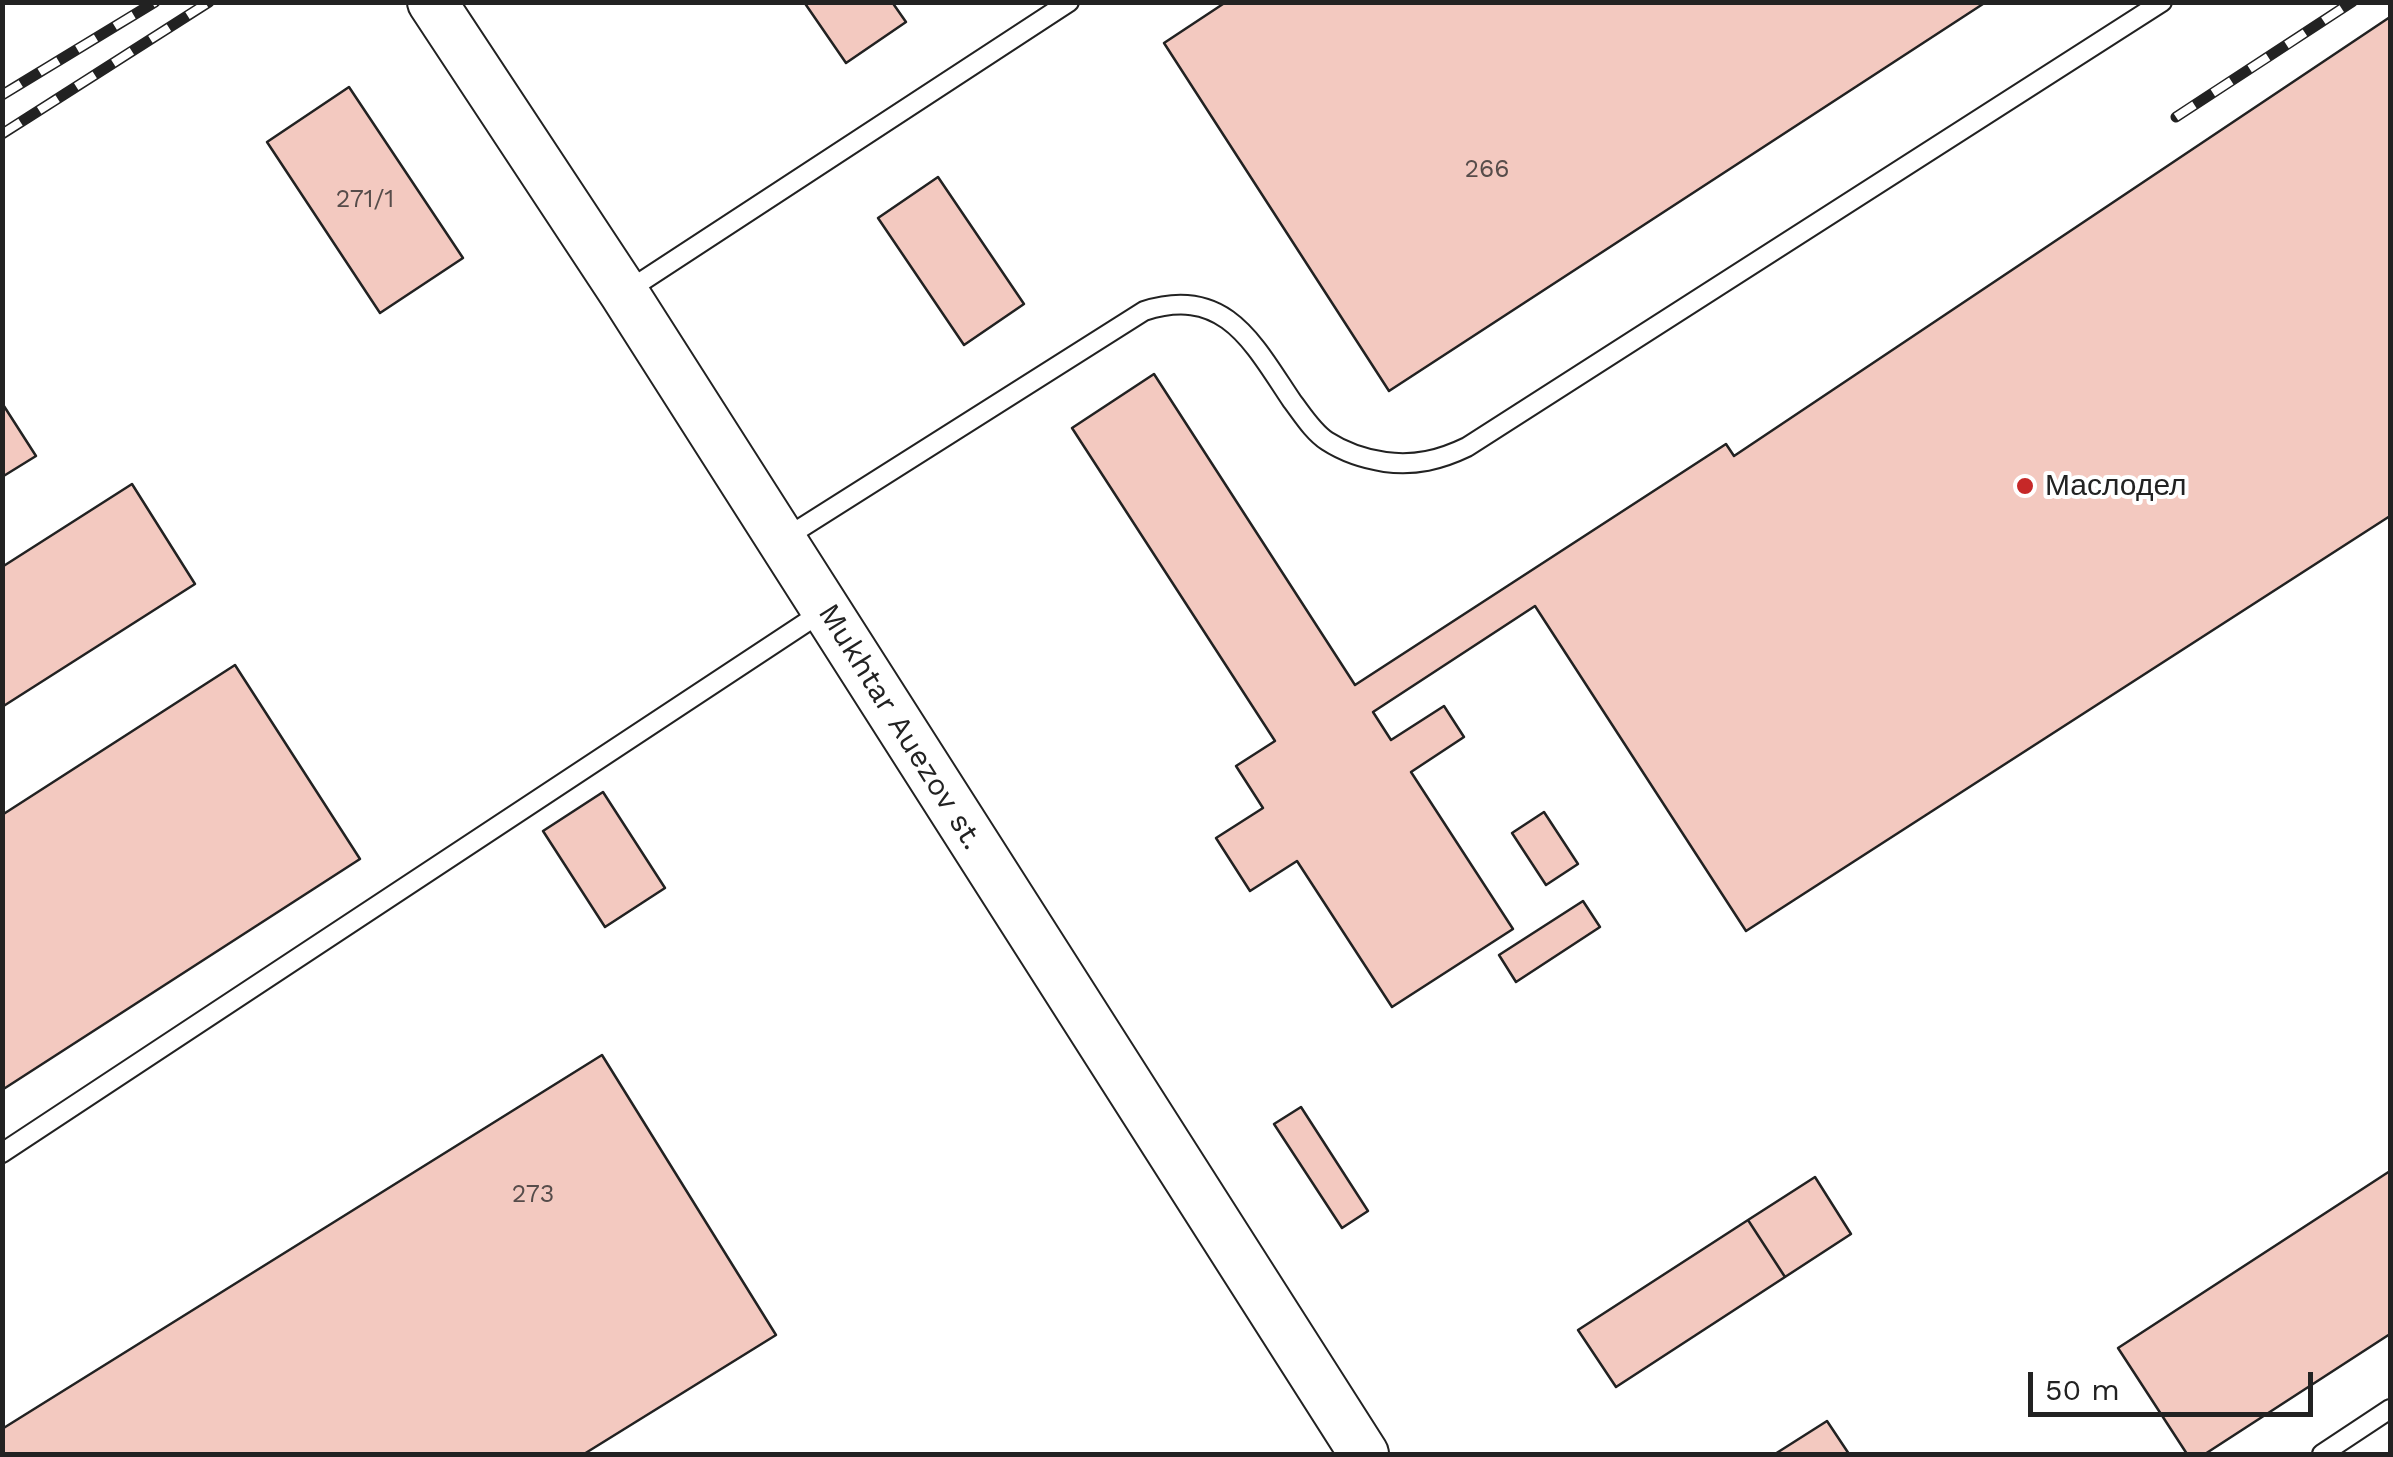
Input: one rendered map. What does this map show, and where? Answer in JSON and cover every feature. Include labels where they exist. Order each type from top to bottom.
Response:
[{"type":"street","name":"Mukhtar Auezov st.","points":[[432,2],[624,293],[1364,1454]]},
{"type":"lane","points":[[624,293],[1069,2]]},
{"type":"lane","points":[[782,540],[1144,311],[1170,303],[1199,305],[1224,316],[1248,335],[1303,417],[1324,440],[1373,460],[1423,463],[1445,458],[2162,2]]},
{"type":"lane","points":[[2,1153],[826,610]]},
{"type":"lane","points":[[2322,1454],[2390,1409]]},
{"type":"building","points":[[804,2],[892,2],[906,22],[846,63]]},
{"type":"building","points":[[1226,2],[1986,2],[1389,391],[1164,43]]},
{"type":"building","name":"Маслодел","points":[[2390,17],[2390,516],[1746,931],[1535,606],[1373,712],[1391,740],[1444,706],[1464,737],[1411,772],[1513,929],[1392,1007],[1297,861],[1250,891],[1216,838],[1263,808],[1236,766],[1275,741],[1072,428],[1154,374],[1355,685],[1726,444],[1734,456]]},
{"type":"building","points":[[349,87],[463,258],[380,313],[267,142]]},
{"type":"building","points":[[938,177],[1024,304],[964,345],[878,218]]},
{"type":"building","points":[[2,403],[36,456],[2,477]]},
{"type":"building","points":[[132,484],[195,584],[2,707],[2,567]]},
{"type":"building","points":[[235,665],[360,859],[2,1090],[2,815]]},
{"type":"building","points":[[603,792],[665,888],[605,927],[543,831]]},
{"type":"building","points":[[1544,812],[1578,864],[1546,885],[1512,833]]},
{"type":"building","points":[[1583,901],[1600,927],[1516,982],[1499,955]]},
{"type":"building","points":[[602,1055],[776,1335],[584,1454],[2,1454],[2,1429]]},
{"type":"building","points":[[1301,1107],[1368,1211],[1342,1228],[1274,1124]]},
{"type":"building","points":[[2390,1171],[2390,1334],[2205,1454],[2187,1454],[2118,1348]]},
{"type":"building","points":[[1815,1177],[1851,1234],[1785,1277],[1748,1220]]},
{"type":"building","points":[[1748,1220],[1785,1277],[1616,1387],[1578,1330]]},
{"type":"building","points":[[1827,1421],[1849,1454],[1775,1454]]},
{"type":"railway","points":[[2,95],[155,2]]},
{"type":"railway","points":[[2,134],[209,2]]},
{"type":"railway","points":[[2176,117],[2352,2]]},
{"type":"place","name":"Маслодел","points":[[2025,486]]}]
